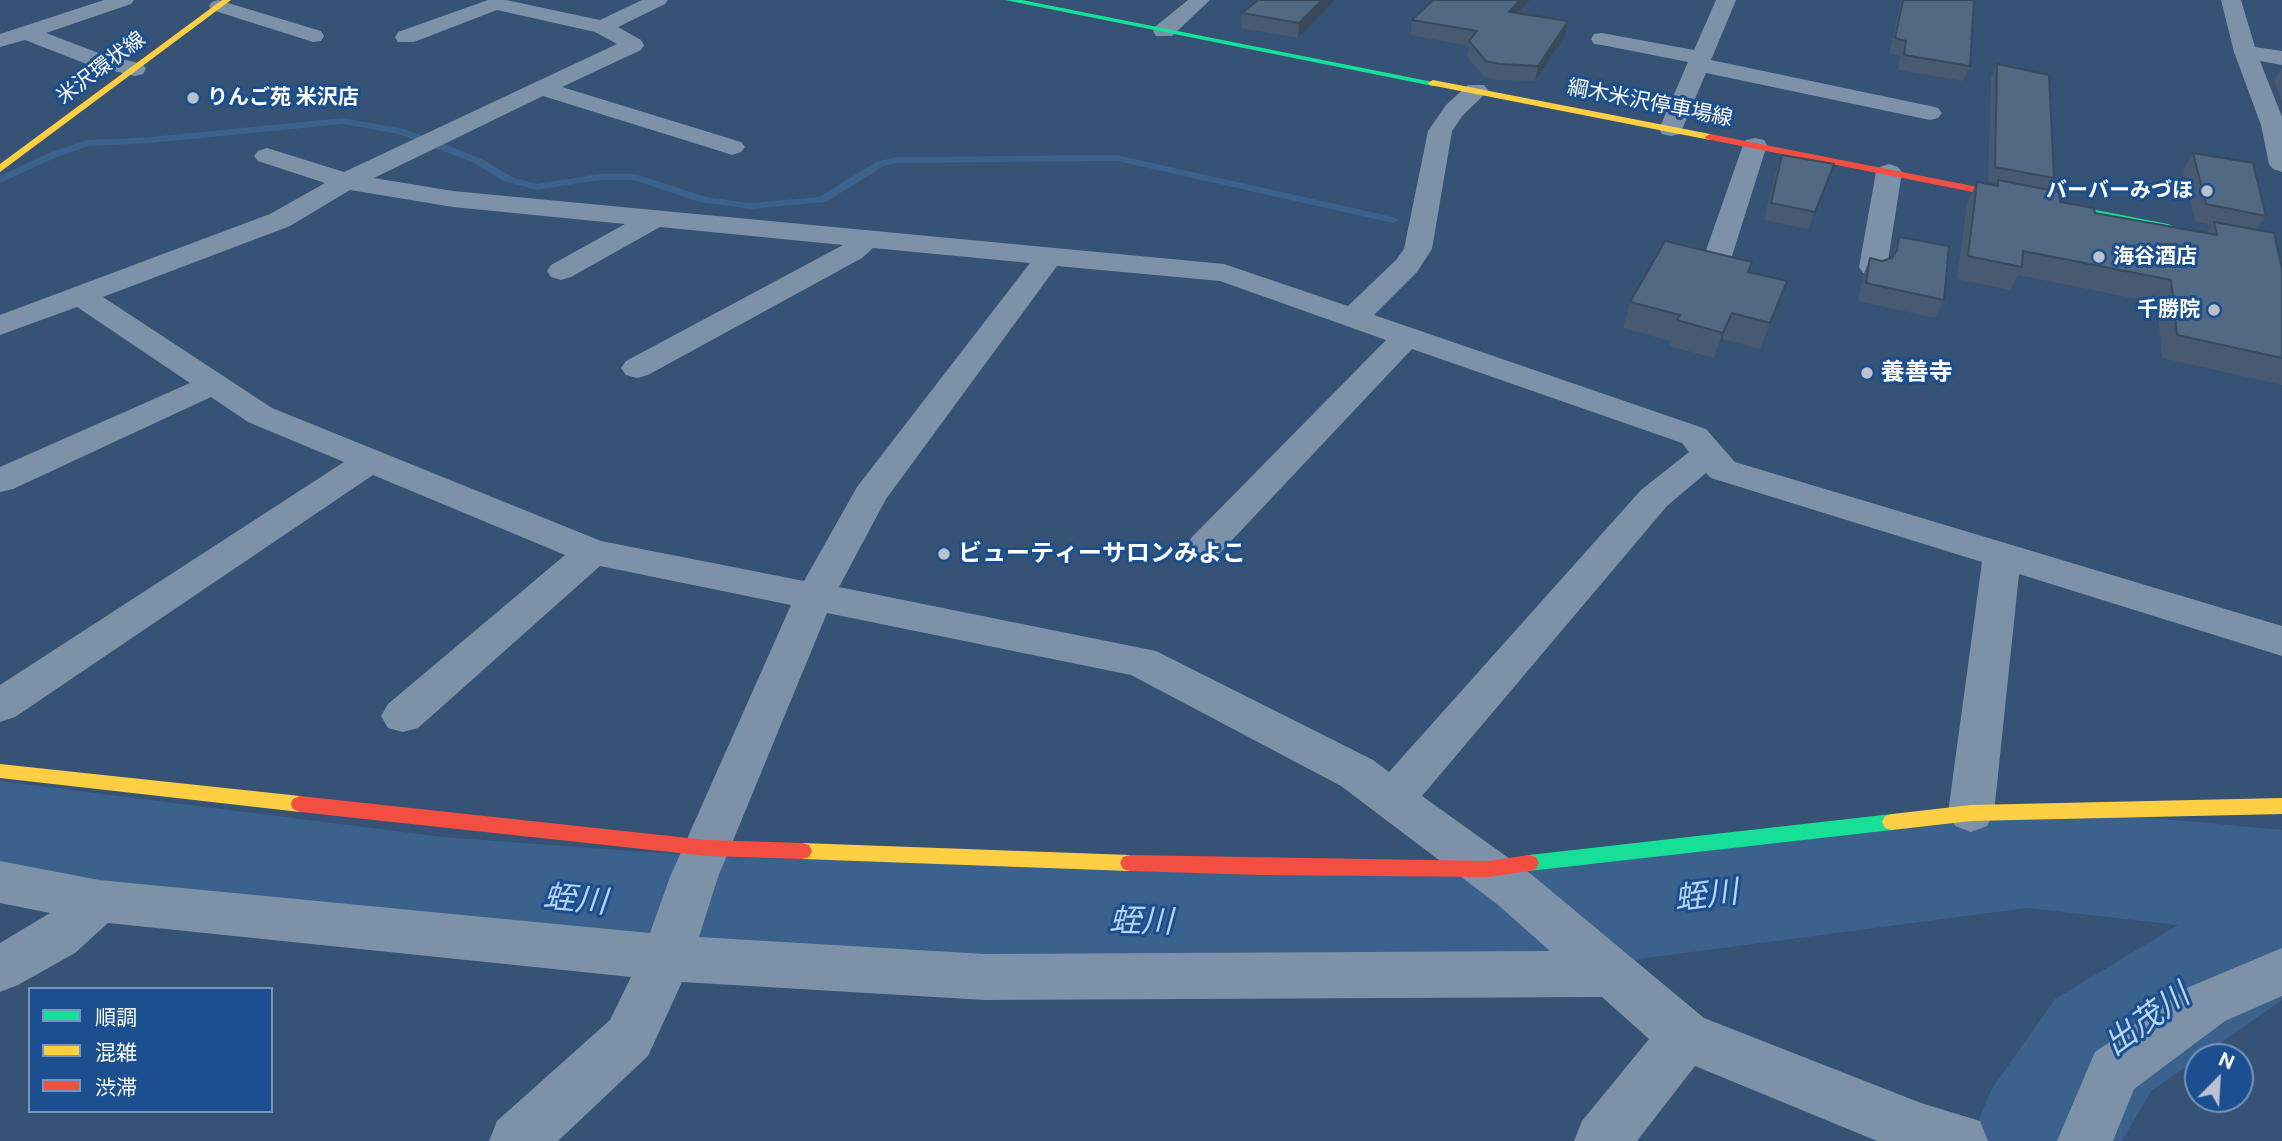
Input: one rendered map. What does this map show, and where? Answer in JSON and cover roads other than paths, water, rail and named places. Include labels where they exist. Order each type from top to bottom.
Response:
[{"type":"main road","name":"綱木米沢停車場線","points":[[1009,0],[2187,231]]},
{"type":"main road","name":"米沢環状線","points":[[0,169],[223,3]]},
{"type":"main road","points":[[0,772],[701,862],[1260,867],[1501,879],[1588,855],[1971,813],[2282,806]]},
{"type":"street","points":[[0,41],[124,0]]},
{"type":"street","points":[[602,27],[658,0]]},
{"type":"street","points":[[1164,31],[1200,0]]},
{"type":"street","points":[[1671,128],[1726,0]]},
{"type":"street","points":[[2231,0],[2245,52],[2273,124],[2282,164]]},
{"type":"street","points":[[223,3],[313,36]]},
{"type":"street","points":[[0,326],[280,220],[346,181],[633,45],[602,27],[496,4],[406,37]]},
{"type":"street","points":[[25,32],[97,60],[135,69]]},
{"type":"street","points":[[1602,39],[1930,113]]},
{"type":"street","points":[[2245,52],[2282,58]]},
{"type":"street","points":[[543,89],[732,147]]},
{"type":"street","points":[[1353,318],[1407,266],[1418,249],[1440,131],[1454,110],[1476,90]]},
{"type":"street","points":[[1718,256],[1755,145]]},
{"type":"street","points":[[267,156],[346,181],[453,199],[1224,273],[1694,436],[1723,470],[2282,641]]},
{"type":"street","points":[[1873,267],[1889,172]]},
{"type":"street","points":[[561,271],[656,218]]},
{"type":"street","points":[[637,369],[852,252],[867,239]]},
{"type":"street","points":[[517,1141],[629,1038],[670,950],[701,862],[815,595],[870,495],[1050,256]]},
{"type":"street","points":[[82,297],[260,415],[593,552],[1140,662],[1357,773],[1501,879],[1685,1037],[1938,1138]]},
{"type":"street","points":[[1205,546],[1407,336]]},
{"type":"street","points":[[0,481],[214,384]]},
{"type":"street","points":[[1392,799],[1654,498],[1709,453]]},
{"type":"street","points":[[0,706],[371,460]]},
{"type":"street","points":[[403,716],[593,552]]},
{"type":"street","points":[[1971,813],[2002,555]]},
{"type":"street","points":[[0,882],[99,901],[985,977],[1594,960]]},
{"type":"street","points":[[0,969],[57,937],[99,901]]},
{"type":"street","points":[[2085,1141],[2114,1071],[2207,1004],[2282,971]]},
{"type":"street","points":[[1602,1141],[1685,1037]]},
{"type":"waterway","points":[[0,180],[53,155],[88,143],[151,140],[343,121],[400,131],[476,160],[508,179],[537,187],[599,177],[635,177],[704,200],[750,206],[822,200],[880,164],[897,160],[1117,158],[1393,220]]},
{"type":"waterway","name":"蛭川","points":[[0,830],[443,890],[712,912],[1441,929],[2027,857],[2282,883]]},
{"type":"waterway","name":"出茂川","points":[[2042,1141],[2103,1045],[2282,929]]},
{"type":"place","name":"りんご苑 米沢店","points":[[193,98]]},
{"type":"place","name":"バーバーみづほ","points":[[2207,191]]},
{"type":"place","name":"海谷酒店","points":[[2099,257]]},
{"type":"place","name":"千勝院","points":[[2214,310]]},
{"type":"place","name":"養善寺","points":[[1867,373]]},
{"type":"place","name":"ビューティーサロンみよこ","points":[[944,554]]}]
